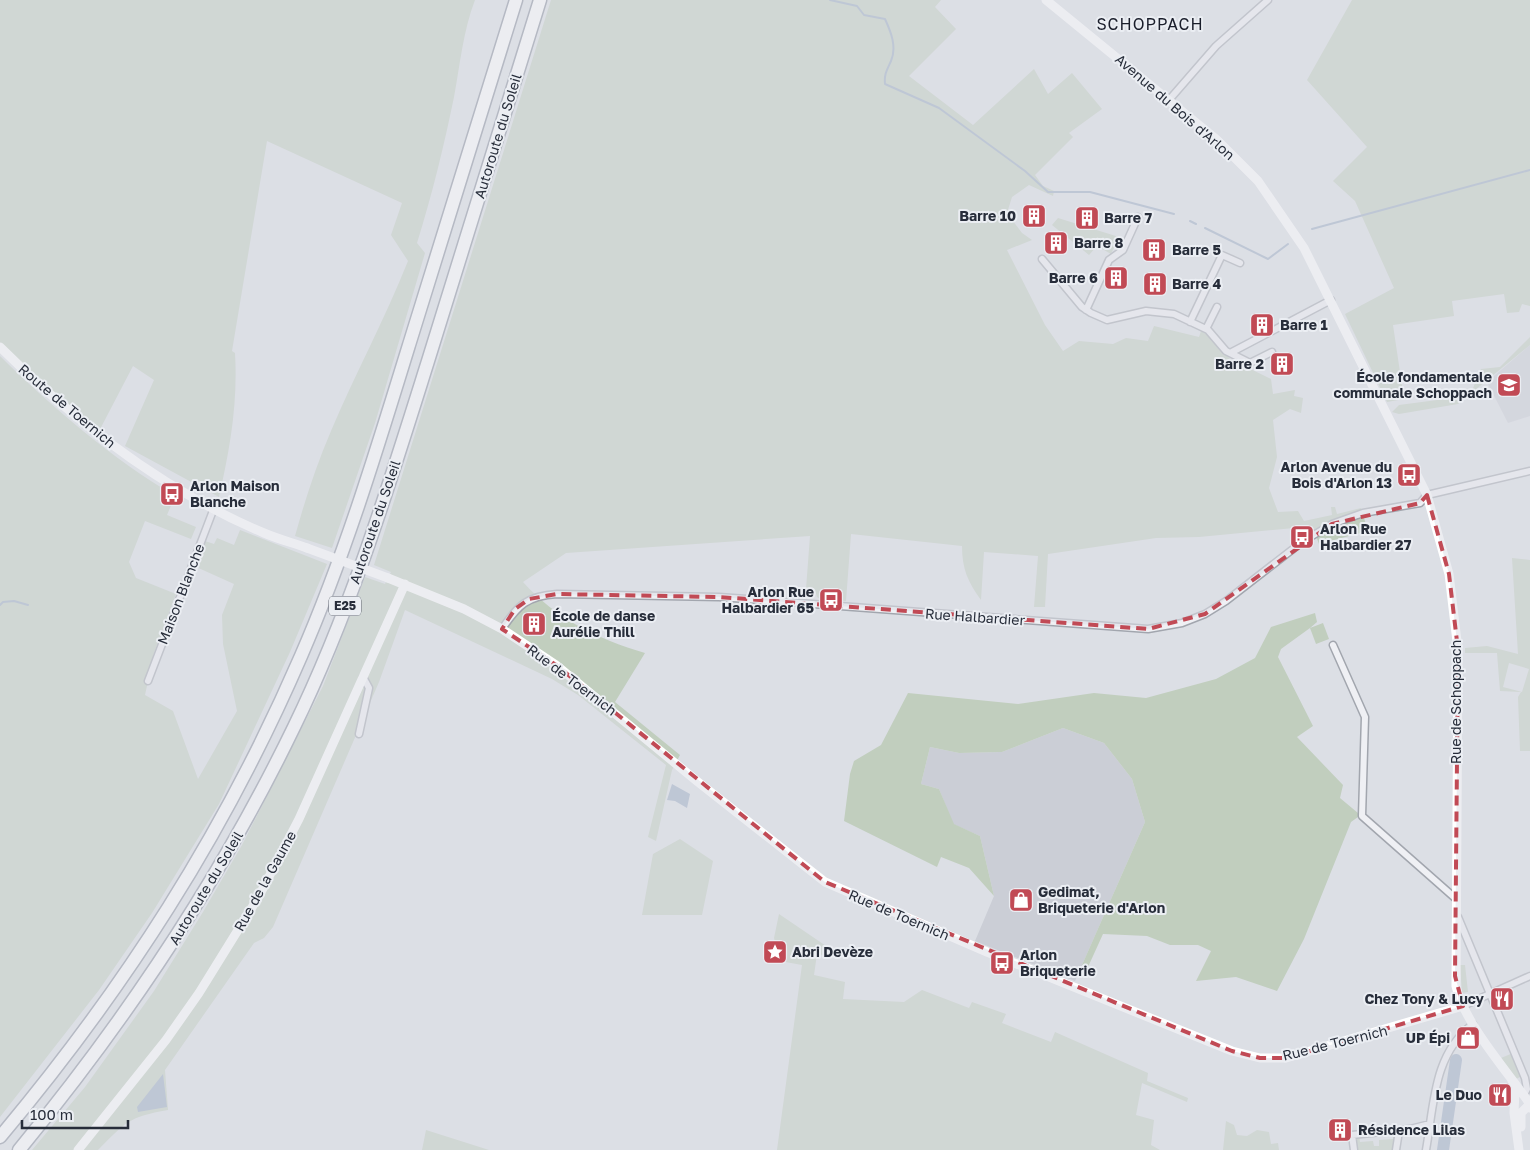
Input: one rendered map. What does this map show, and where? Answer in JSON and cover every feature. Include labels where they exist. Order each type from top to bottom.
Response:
[{"type":"highway","name":"Autoroute du Soleil","points":[[0,1137],[56,1071],[138,957],[209,841],[274,717],[323,603],[355,515],[516,0]]},
{"type":"highway","name":"Autoroute du Soleil","points":[[19,1150],[74,1084],[157,969],[229,851],[295,725],[347,602],[382,505],[540,0]]},
{"type":"main road","name":"Avenue du Bois d'Arlon","points":[[1046,0],[1216,139],[1258,181],[1304,248],[1426,495]]},
{"type":"main road","name":"Route de Toernich","points":[[0,347],[30,377],[97,435],[154,474],[214,508]]},
{"type":"main road","name":"Rue de Schoppach","points":[[1426,495],[1449,574],[1458,650],[1455,976],[1463,1006],[1473,1024],[1511,1076],[1521,1095]]},
{"type":"main road","points":[[214,508],[264,533],[405,584]]},
{"type":"main road","name":"Rue de Toernich","points":[[405,584],[464,609],[502,629],[556,665],[720,800],[825,882],[969,945],[1232,1051],[1260,1058],[1286,1058],[1463,1006]]},
{"type":"main road","name":"Rue de la Gaume","points":[[78,1150],[166,1040],[230,944],[259,896],[295,826],[405,584]]},
{"type":"main road","points":[[1521,1095],[1530,1104]]},
{"type":"main road","points":[[1521,1095],[1518,1114],[1521,1150]]},
{"type":"main road","points":[[1521,1150],[1521,1113],[1527,1107],[1530,1108]]},
{"type":"street","points":[[1170,100],[1216,46],[1268,0]]},
{"type":"street","points":[[1086,310],[1109,260],[1122,250],[1138,217]]},
{"type":"street","points":[[1190,322],[1222,255],[1240,263]]},
{"type":"street","points":[[1042,259],[1086,310],[1107,320],[1150,311],[1174,314],[1206,329],[1214,335],[1226,351],[1232,352],[1250,363],[1272,352]]},
{"type":"street","points":[[1232,352],[1331,300]]},
{"type":"street","points":[[1206,329],[1217,307]]},
{"type":"street","name":"Rue Halbardier","points":[[502,629],[515,609],[529,599],[540,595],[556,594],[719,597],[1148,629],[1182,623],[1205,614],[1226,601],[1302,542],[1332,524],[1363,514],[1420,503],[1426,495],[1530,471]]},
{"type":"street","name":"Maison Blanche","points":[[148,681],[214,508]]},
{"type":"street","points":[[1333,645],[1364,717],[1362,816],[1455,898]]},
{"type":"street","points":[[359,734],[369,688],[363,677]]},
{"type":"street","points":[[1455,912],[1525,1078],[1527,1089],[1521,1095]]},
{"type":"street","points":[[1463,1006],[1530,976]]},
{"type":"street","points":[[1426,1150],[1438,1075],[1456,1039],[1473,1024]]},
{"type":"street","points":[[1354,1150],[1352,1135],[1399,1131],[1430,1124]]},
{"type":"street","points":[[1396,1150],[1399,1131]]},
{"type":"highlighted area","points":[[1427,495],[1449,574],[1458,650],[1455,976],[1463,1006],[1286,1058],[1260,1058],[1232,1051],[825,882],[556,665],[502,629],[515,609],[529,599],[557,594],[719,597],[1148,629],[1205,614],[1332,524],[1420,503]]},
{"type":"shaded area","name":"École fondamentale communale Schoppach","points":[[1530,345],[1530,416],[1508,423],[1487,382]]},
{"type":"shaded area","points":[[1063,728],[1104,743],[1132,779],[1145,822],[1075,981],[975,941],[994,896],[980,836],[953,824],[939,789],[921,784],[930,747],[959,753],[1002,752]]},
{"type":"green space","points":[[0,0],[475,0],[465,36],[442,152],[417,243],[425,253],[375,423],[332,548],[295,536],[311,483],[326,444],[408,261],[391,235],[402,203],[267,141],[232,351],[235,353],[236,372],[234,408],[230,444],[219,497],[125,446],[154,380],[133,366],[97,435],[0,347]]},
{"type":"green space","points":[[551,0],[941,0],[935,7],[956,29],[909,76],[973,125],[1034,69],[1048,94],[1072,73],[1102,109],[1069,133],[1073,137],[1035,175],[1043,186],[1054,191],[1053,196],[1029,185],[1012,197],[1007,213],[1022,233],[1032,240],[1007,250],[1045,325],[1063,351],[1079,341],[1113,344],[1126,338],[1148,341],[1154,326],[1199,337],[1201,331],[1211,337],[1230,359],[1271,379],[1273,394],[1295,390],[1294,396],[1303,398],[1301,413],[1290,409],[1273,420],[1277,457],[1269,488],[1278,512],[1298,511],[1304,521],[1332,515],[1331,507],[1335,507],[1337,514],[1361,508],[1368,531],[1319,544],[1315,533],[1302,542],[1294,528],[1199,537],[1156,538],[1048,554],[1045,607],[1034,607],[1038,556],[984,552],[981,600],[967,575],[963,562],[962,546],[851,534],[846,601],[822,600],[817,597],[815,590],[806,589],[810,536],[566,553],[523,582],[549,607],[579,626],[611,641],[645,653],[615,702],[680,755],[672,770],[656,841],[648,837],[666,765],[578,695],[552,679],[405,610],[379,682],[273,927],[264,938],[254,943],[165,1070],[168,1110],[144,1115],[128,1122],[98,1150],[32,1150],[85,1087],[154,991],[242,845],[323,686],[365,577],[385,584],[391,572],[374,565]]},
{"type":"green space","points":[[1352,0],[1530,0],[1530,306],[1522,304],[1519,312],[1507,313],[1504,294],[1452,301],[1454,316],[1393,325],[1404,399],[1387,402],[1345,314],[1394,288],[1355,201],[1333,181],[1367,147],[1307,80]]},
{"type":"green space","points":[[1058,218],[1119,237],[1111,254],[1097,246],[1089,255],[1052,225]]},
{"type":"green space","points":[[1530,337],[1530,345],[1458,404],[1399,414],[1392,412],[1399,405],[1460,397],[1460,394],[1471,393],[1481,369],[1500,367]]},
{"type":"green space","points":[[0,356],[41,395],[105,449],[175,496],[167,515],[196,527],[191,539],[145,521],[129,562],[136,578],[176,594],[154,653],[145,695],[173,711],[198,779],[237,711],[223,644],[222,615],[234,584],[194,566],[205,541],[214,544],[217,538],[234,545],[240,530],[327,564],[290,652],[219,804],[152,913],[99,990],[0,1117]]},
{"type":"green space","points":[[1512,558],[1530,560],[1530,751],[1520,751],[1518,697],[1521,692],[1500,691],[1497,653],[1465,653],[1465,648],[1487,646],[1518,654]],"holes":[[[1509,663],[1529,669],[1522,692],[1503,687]]]},
{"type":"green space","points":[[1315,613],[1317,622],[1281,649],[1278,657],[1313,726],[1297,737],[1343,785],[1340,798],[1358,813],[1358,817],[1351,822],[1304,939],[1277,991],[1236,977],[1196,981],[1211,951],[1198,945],[1170,945],[1147,936],[1103,934],[1088,967],[1082,965],[1145,822],[1132,779],[1104,743],[1063,728],[1002,752],[959,753],[930,747],[921,784],[939,789],[954,824],[980,836],[994,896],[969,868],[941,857],[937,867],[844,821],[850,774],[854,761],[881,745],[908,693],[1018,704],[1094,693],[1146,698],[1216,679],[1255,658],[1271,627]]},
{"type":"green space","points":[[1323,623],[1329,639],[1316,644],[1310,628]]},
{"type":"green space","points":[[680,839],[713,861],[702,915],[642,915],[653,854]]},
{"type":"green space","points":[[779,914],[832,950],[829,956],[817,954],[814,975],[845,982],[843,999],[904,1002],[922,990],[969,1008],[972,1002],[1006,1014],[1002,1023],[1051,1042],[1055,1032],[1148,1073],[1147,1081],[1188,1098],[1187,1102],[1142,1083],[1136,1115],[1154,1120],[1151,1145],[1160,1150],[777,1150],[802,965],[780,961],[774,938]]},
{"type":"green space","points":[[1460,965],[1465,965],[1468,992],[1462,993]]},
{"type":"green space","points":[[1513,1053],[1522,1076],[1516,1079],[1501,1058]]},
{"type":"green space","points":[[1226,1121],[1234,1125],[1237,1135],[1247,1136],[1257,1130],[1269,1132],[1271,1144],[1278,1143],[1279,1150],[1223,1150]]},
{"type":"green space","points":[[426,1130],[489,1150],[422,1150]]},
{"type":"green space","points":[[1393,1134],[1396,1134],[1393,1150],[1356,1150],[1355,1140],[1359,1136],[1360,1142],[1373,1141],[1374,1146],[1379,1146],[1379,1140],[1393,1139]]},
{"type":"water","points":[[672,784],[690,794],[687,808],[675,801],[667,800]]},
{"type":"water","points":[[163,1074],[167,1107],[138,1112],[137,1107]]},
{"type":"waterway","points":[[830,0],[857,6],[864,15],[885,19],[893,45],[893,56],[885,75],[885,84],[939,108],[1025,171],[1048,192],[1090,192],[1174,214]]},
{"type":"waterway","points":[[1312,229],[1530,170]]},
{"type":"waterway","points":[[1190,221],[1196,224]]},
{"type":"waterway","points":[[1205,228],[1268,259],[1288,244]]},
{"type":"waterway","points":[[0,605],[3,602],[14,601],[28,605]]},
{"type":"waterway","points":[[1443,1150],[1456,1060]]},
{"type":"place","name":"Barre 10","points":[[1034,216]]},
{"type":"place","name":"Barre 7","points":[[1087,218]]},
{"type":"place","name":"Barre 8","points":[[1056,243]]},
{"type":"place","name":"Barre 5","points":[[1154,250]]},
{"type":"place","name":"Barre 6","points":[[1116,278]]},
{"type":"place","name":"Barre 4","points":[[1155,284]]},
{"type":"place","name":"Barre 1","points":[[1262,325]]},
{"type":"place","name":"Barre 2","points":[[1282,364]]},
{"type":"place","name":"École fondamentale communale Schoppach","points":[[1509,385]]},
{"type":"place","name":"Arlon Avenue du Bois d'Arlon 13","points":[[1409,475]]},
{"type":"place","name":"Arlon Maison Blanche","points":[[172,494]]},
{"type":"place","name":"Arlon Rue Halbardier 27","points":[[1302,537]]},
{"type":"place","name":"Arlon Rue Halbardier 65","points":[[831,600]]},
{"type":"place","name":"École de danse Aurélie Thill","points":[[534,624]]},
{"type":"place","name":"Gedimat, Briqueterie d'Arlon","points":[[1021,900]]},
{"type":"place","name":"Abri Devèze","points":[[775,952]]},
{"type":"place","name":"Arlon Briqueterie","points":[[1002,963]]},
{"type":"place","name":"Chez Tony & Lucy","points":[[1502,999]]},
{"type":"place","name":"UP Épi","points":[[1468,1038]]},
{"type":"place","name":"Le Duo","points":[[1500,1095]]},
{"type":"place","name":"Résidence Lilas","points":[[1340,1130]]},
{"type":"district","name":"SCHOPPACH","points":[[1150,24]]}]
